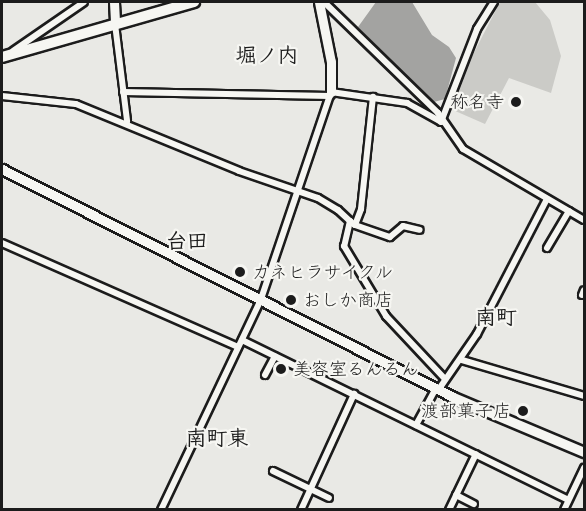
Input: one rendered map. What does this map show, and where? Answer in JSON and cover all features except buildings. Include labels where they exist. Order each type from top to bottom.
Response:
[{"type":"highway","points":[[5,56],[194,2]]},
{"type":"street","points":[[5,56],[84,2]]},
{"type":"street","points":[[114,2],[127,121]]},
{"type":"street","points":[[161,510],[261,299],[331,94],[331,62],[319,2]]},
{"type":"street","points":[[324,2],[438,113],[441,122],[463,149],[585,220]]},
{"type":"street","points":[[441,122],[477,28],[494,2]]},
{"type":"street","points":[[123,92],[331,94],[374,97],[407,103],[441,122]]},
{"type":"street","points":[[2,96],[76,104],[127,121],[239,171],[318,198],[352,223],[390,237],[403,226],[420,230]]},
{"type":"street","points":[[374,97],[364,191],[344,246],[386,316],[444,378]]},
{"type":"street","points":[[2,169],[437,388],[585,452]]},
{"type":"street","points":[[416,425],[444,378],[462,360],[547,199]]},
{"type":"street","points":[[547,248],[569,211]]},
{"type":"street","points":[[2,243],[238,347]]},
{"type":"street","points":[[242,340],[568,500]]},
{"type":"street","points":[[265,375],[275,356]]},
{"type":"street","points":[[462,360],[585,396]]},
{"type":"street","points":[[301,510],[354,394]]},
{"type":"street","points":[[449,510],[476,454]]},
{"type":"street","points":[[564,510],[585,468]]},
{"type":"street","points":[[273,471],[330,498]]},
{"type":"street","points":[[456,495],[474,504]]},
{"type":"shaded area","points":[[376,2],[412,2],[432,35],[449,47],[456,58],[445,99],[434,102],[358,27]]},
{"type":"shaded area","points":[[500,2],[535,2],[550,20],[561,56],[551,93],[509,78],[485,124],[453,110],[463,74]]},
{"type":"place","name":"称名寺","points":[[516,102]]},
{"type":"place","name":"カネヒラサイクル","points":[[240,272]]},
{"type":"place","name":"おしか商店","points":[[291,300]]},
{"type":"place","name":"美容室るんるん","points":[[281,369]]},
{"type":"place","name":"渡部菓子店","points":[[523,411]]},
{"type":"district","name":"堀ノ内","points":[[267,55]]},
{"type":"district","name":"台田","points":[[187,241]]},
{"type":"district","name":"南町","points":[[496,317]]},
{"type":"district","name":"南町東","points":[[217,438]]}]
